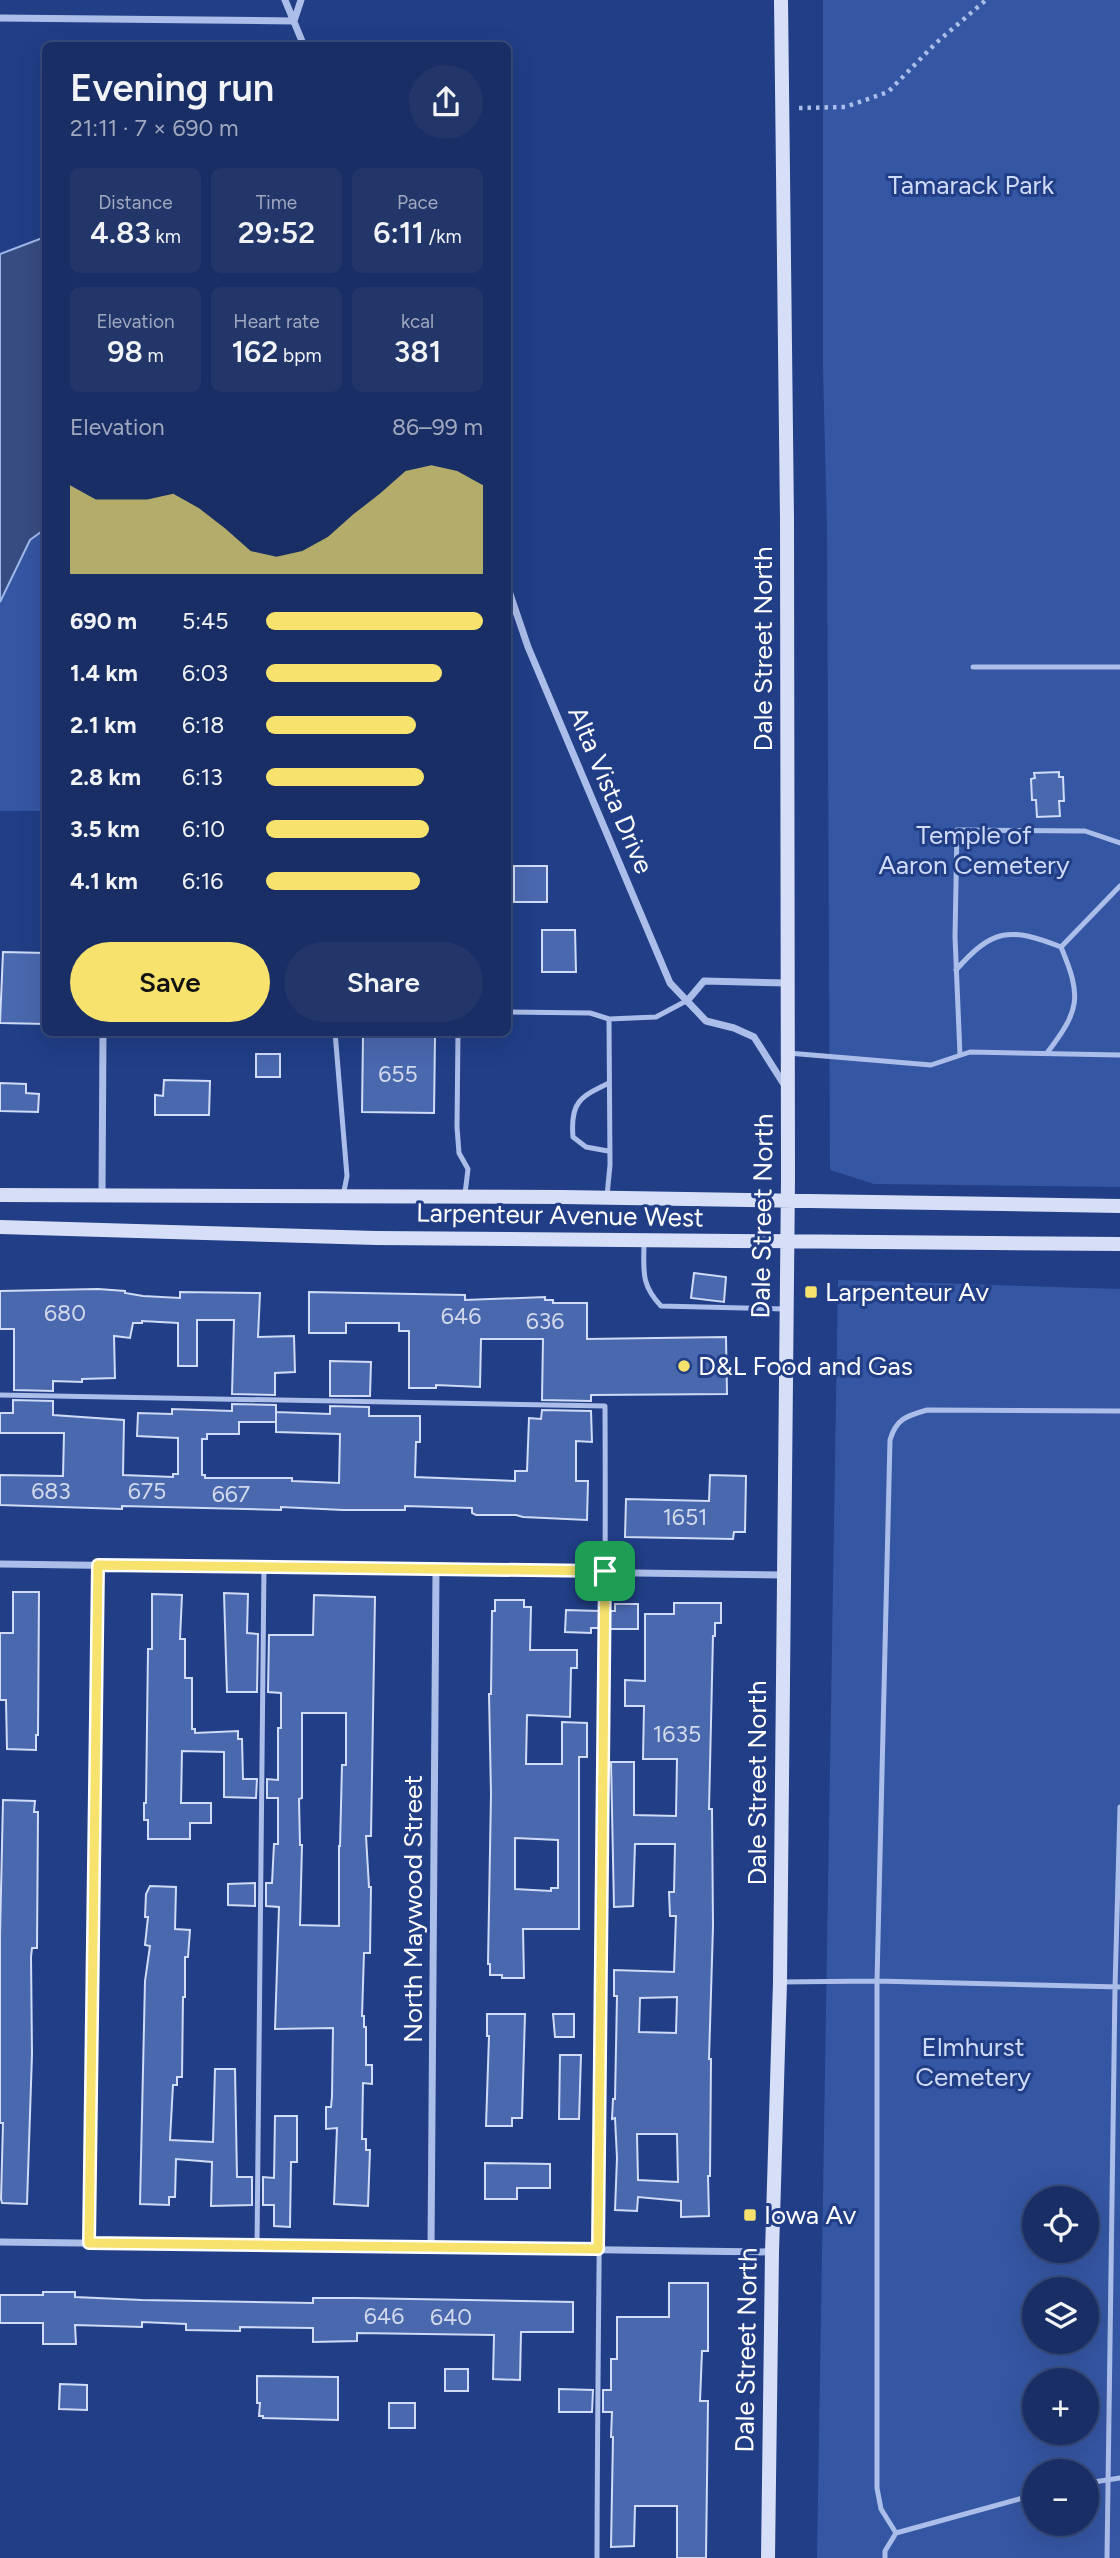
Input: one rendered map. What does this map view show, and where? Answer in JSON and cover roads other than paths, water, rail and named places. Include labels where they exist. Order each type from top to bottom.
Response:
[{"type":"main road","name":"Dale Street North","points":[[768,2558],[772,2252],[780,1982],[788,1201],[787,520],[781,0]]},
{"type":"main road","name":"Larpenteur Avenue West","points":[[0,1195],[607,1198],[1120,1206]]},
{"type":"main road","name":"Larpenteur Avenue West","points":[[0,1227],[376,1238],[1120,1244]]},
{"type":"street","points":[[285,0],[302,42]]},
{"type":"street","points":[[293,20],[301,0]]},
{"type":"street","points":[[0,18],[293,20]]},
{"type":"street","name":"Alta Vista Drive","points":[[511,597],[528,647],[670,983],[706,1021],[734,1028],[754,1037],[788,1091]]},
{"type":"street","points":[[688,1000],[704,981],[788,983]]},
{"type":"street","points":[[102,1197],[103,1036]]},
{"type":"street","points":[[0,1564],[783,1575]]},
{"type":"street","points":[[89,2243],[98,1565]]},
{"type":"street","name":"North Maywood Street","points":[[432,2248],[436,1570]]},
{"type":"street","points":[[0,2242],[772,2252]]},
{"type":"lane","points":[[973,667],[1120,667]]},
{"type":"lane","points":[[960,1055],[956,970],[957,830],[1085,831],[1120,843]]},
{"type":"lane","points":[[1061,947],[1120,886]]},
{"type":"lane","points":[[956,970],[975,948],[1006,932],[1032,936],[1061,947],[1070,967],[1076,995],[1069,1025],[1046,1054]]},
{"type":"lane","points":[[511,1012],[590,1013],[609,1019],[656,1017],[688,1000]]},
{"type":"lane","points":[[607,1198],[609,1019]]},
{"type":"lane","points":[[335,1036],[347,1176],[343,1198]]},
{"type":"lane","points":[[458,1036],[457,1127],[460,1153],[468,1169],[465,1198]]},
{"type":"lane","points":[[788,1053],[932,1065],[970,1052],[1120,1055]]},
{"type":"lane","points":[[608,1151],[586,1147],[573,1137],[571,1120],[574,1107],[584,1095],[609,1083]]},
{"type":"lane","points":[[644,1241],[645,1279],[649,1294],[661,1306],[785,1309]]},
{"type":"lane","points":[[0,1395],[605,1406],[597,2558]]},
{"type":"lane","points":[[896,2533],[881,2509],[877,2487],[877,1981],[890,1440],[894,1425],[909,1415],[927,1410],[1120,1411]]},
{"type":"lane","points":[[257,2246],[264,1567]]},
{"type":"lane","points":[[1108,2558],[1120,1807]]},
{"type":"lane","points":[[780,1982],[877,1981],[1117,1987]]},
{"type":"lane","points":[[1099,2481],[1120,2478]]},
{"type":"lane","points":[[885,2558],[885,2551],[896,2533],[1022,2498]]},
{"type":"place","name":"Larpenteur Av","points":[[811,1292]]},
{"type":"place","name":"D&L Food and Gas","points":[[684,1366]]},
{"type":"place","name":"Iowa Av","points":[[750,2215]]},
{"type":"park label","name":"Tamarack Park","points":[[971,185]]},
{"type":"park label","name":"Temple of Aaron Cemetery","points":[[974,850]]},
{"type":"park label","name":"Elmhurst Cemetery","points":[[973,2062]]}]
